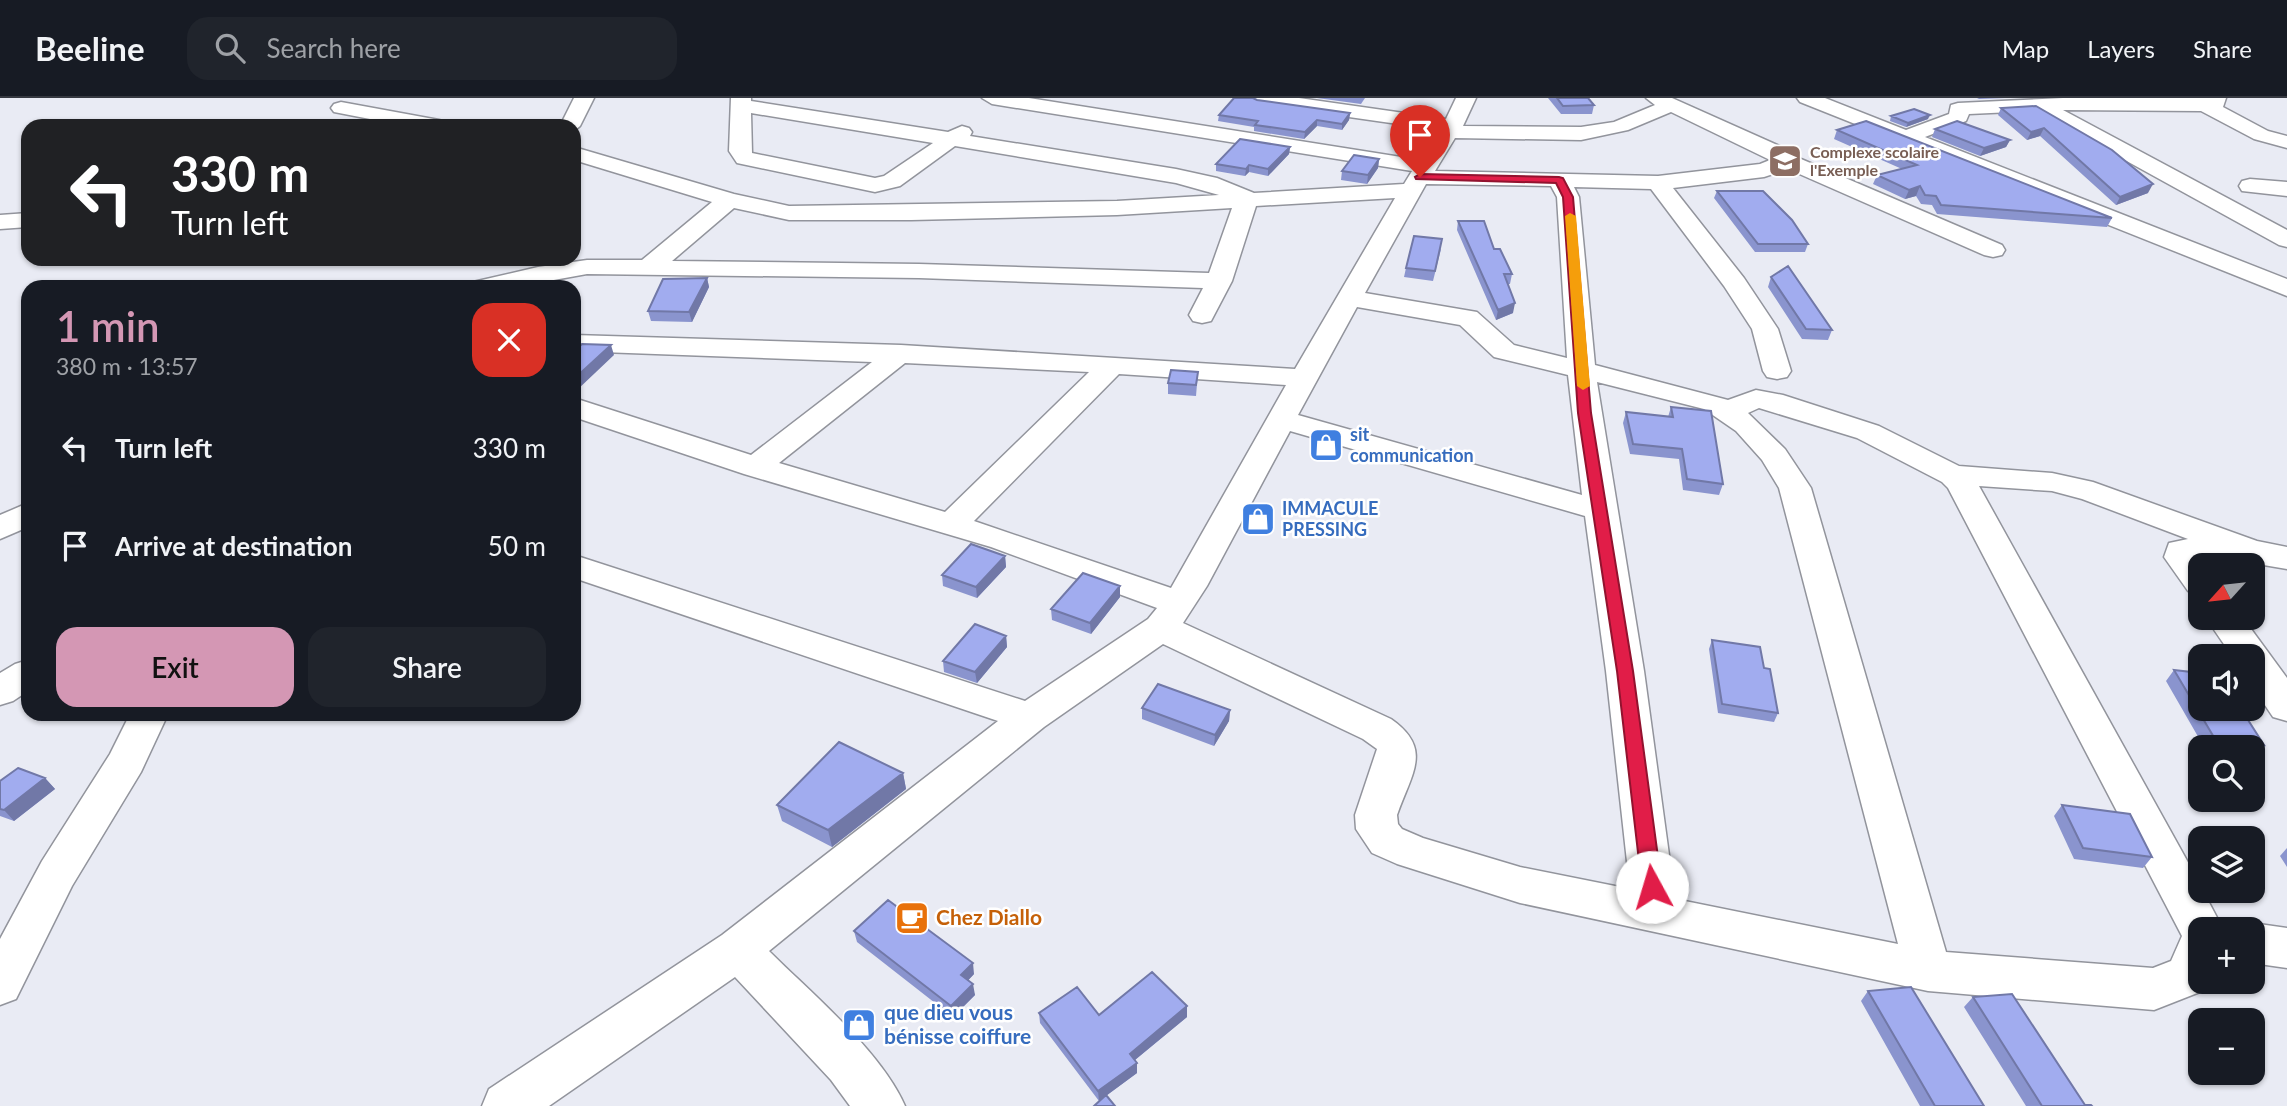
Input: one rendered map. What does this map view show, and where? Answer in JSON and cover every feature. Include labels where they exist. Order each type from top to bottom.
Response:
[{"type":"street","points":[[574,119],[584,98]]},
{"type":"street","points":[[1257,98],[1456,119],[1595,130],[1621,126],[1663,102],[1782,158],[1993,250]]},
{"type":"street","points":[[1807,98],[2287,288]]},
{"type":"street","points":[[1906,137],[1959,117],[1950,105],[2039,105],[2062,101],[2211,102],[2261,135],[2287,142]]},
{"type":"street","points":[[1247,198],[1209,183],[1176,176],[952,139],[840,120],[741,102],[740,151],[745,158],[875,185],[892,181],[952,139],[995,107],[1419,178]]},
{"type":"street","points":[[333,119],[345,103],[410,119]]},
{"type":"street","points":[[2039,105],[2287,240]]},
{"type":"street","points":[[840,120],[862,106]]},
{"type":"street","points":[[507,1106],[738,948],[1030,717],[1170,616],[1283,420],[1349,298],[1456,119]]},
{"type":"street","points":[[581,155],[729,200],[789,213],[911,214],[1158,207],[1419,178],[1658,183],[1763,170],[1777,167],[1783,163],[1782,158]]},
{"type":"street","points":[[581,177],[636,173]]},
{"type":"street","points":[[1559,180],[1568,197],[1571,218],[1584,413],[1625,671],[1655,914]]},
{"type":"street","points":[[1658,183],[1735,283],[1765,330],[1777,371]]},
{"type":"street","points":[[2250,186],[2287,189]]},
{"type":"street","points":[[1202,315],[1220,281],[1247,198]]},
{"type":"street","points":[[647,269],[729,200]]},
{"type":"street","points":[[0,222],[21,220]]},
{"type":"street","points":[[512,280],[587,267],[919,271],[1220,281]]},
{"type":"street","points":[[2235,267],[2287,269]]},
{"type":"street","points":[[1349,298],[1468,318],[1480,324],[1494,345],[1504,351],[1694,397],[1726,411],[1745,425],[1774,454],[1795,488],[1928,971]]},
{"type":"street","points":[[581,343],[901,353],[1113,364],[1304,378]]},
{"type":"street","points":[[755,467],[901,353]]},
{"type":"street","points":[[952,524],[1113,364]]},
{"type":"street","points":[[1726,411],[1756,399],[1773,401],[1868,432],[1953,475],[1962,484],[2195,917]]},
{"type":"street","points":[[581,410],[755,467],[952,524],[1170,616],[1391,738],[1397,748],[1396,759],[1376,815],[1377,829],[1387,841],[1412,852],[1520,884],[1928,971],[2154,989],[2188,975]]},
{"type":"street","points":[[1283,420],[1600,510]]},
{"type":"street","points":[[1953,475],[2052,482],[2093,492],[2245,550]]},
{"type":"street","points":[[0,529],[21,517]]},
{"type":"street","points":[[2188,567],[2181,557],[2181,551],[2194,548],[2245,550],[2287,558]]},
{"type":"street","points":[[581,568],[1030,717]]},
{"type":"street","points":[[2265,675],[2287,706]]},
{"type":"street","points":[[0,691],[21,678]]},
{"type":"street","points":[[0,984],[57,874],[127,761],[146,721]]},
{"type":"street","points":[[2265,945],[2287,948]]},
{"type":"street","points":[[738,948],[848,1063],[880,1106]]},
{"type":"building","points":[[1234,98],[1253,98],[1350,113],[1342,124],[1317,120],[1305,132],[1255,125],[1258,121],[1219,115]]},
{"type":"building","points":[[1557,98],[1588,98],[1594,105],[1563,106]]},
{"type":"building","points":[[2036,106],[2112,150],[2153,184],[2120,197],[2044,128],[2031,132],[2001,108]]},
{"type":"building","points":[[1914,109],[1930,115],[1908,123],[1891,116]]},
{"type":"building","points":[[1866,121],[2112,218],[1941,205],[1936,196],[1925,195],[1920,186],[1909,190],[1877,175],[1917,165],[1837,130]]},
{"type":"building","points":[[1957,121],[2010,140],[1984,148],[1935,129]]},
{"type":"building","points":[[1240,139],[1290,147],[1268,169],[1249,165],[1246,169],[1216,164]]},
{"type":"building","points":[[1354,155],[1379,159],[1368,175],[1342,171]]},
{"type":"building","points":[[1717,191],[1763,191],[1792,220],[1808,244],[1758,244]]},
{"type":"building","points":[[1458,221],[1484,221],[1494,249],[1500,249],[1512,274],[1504,274],[1515,303],[1498,310]]},
{"type":"building","points":[[1414,236],[1442,239],[1435,271],[1406,268]]},
{"type":"building","points":[[1788,266],[1832,330],[1806,329],[1771,277]]},
{"type":"building","points":[[707,278],[689,312],[648,311],[663,279]]},
{"type":"building","points":[[582,344],[611,345],[581,373]]},
{"type":"building","points":[[1171,370],[1198,372],[1196,385],[1168,383]]},
{"type":"building","points":[[1671,407],[1711,411],[1723,484],[1687,479],[1682,449],[1633,444],[1626,412],[1673,417]]},
{"type":"building","points":[[971,544],[1005,556],[976,587],[942,575]]},
{"type":"building","points":[[1083,573],[1120,586],[1090,623],[1051,609]]},
{"type":"building","points":[[975,624],[1006,636],[975,672],[943,661]]},
{"type":"building","points":[[1712,640],[1760,647],[1764,668],[1770,669],[1778,713],[1722,704]]},
{"type":"building","points":[[2174,670],[2188,672],[2188,694]]},
{"type":"building","points":[[1158,684],[1230,710],[1215,735],[1142,708]]},
{"type":"building","points":[[2204,721],[2249,721],[2258,735],[2213,735]]},
{"type":"building","points":[[839,742],[903,773],[828,830],[777,805]]},
{"type":"building","points":[[18,768],[45,778],[4,810],[0,809],[0,781]]},
{"type":"building","points":[[2062,805],[2130,814],[2152,857],[2083,848]]},
{"type":"building","points":[[888,900],[973,963],[961,975],[973,984],[951,1006],[854,931]]},
{"type":"building","points":[[1152,972],[1187,1006],[1130,1054],[1137,1063],[1098,1091],[1039,1013],[1077,987],[1099,1015]]},
{"type":"building","points":[[1911,987],[1984,1106],[1935,1106],[1868,991]]},
{"type":"building","points":[[2012,994],[2085,1105],[2092,1106],[2042,1106],[1973,997]]},
{"type":"building","points":[[1106,1095],[1115,1106],[1094,1106]]},
{"type":"slow traffic","points":[[1570,216],[1583,386]]},
{"type":"place","name":"Complexe scolaire l'Exemple","points":[[1785,161]]},
{"type":"place","name":"sit communication","points":[[1326,445]]},
{"type":"place","name":"IMMACULE PRESSING","points":[[1258,519]]},
{"type":"place","name":"Chez Diallo","points":[[912,918]]},
{"type":"place","name":"que dieu vous bénisse coiffure","points":[[859,1025]]},
{"type":"route","points":[[1420,177],[1559,180],[1568,197],[1583,371],[1584,413],[1625,671],[1652,887]]}]
